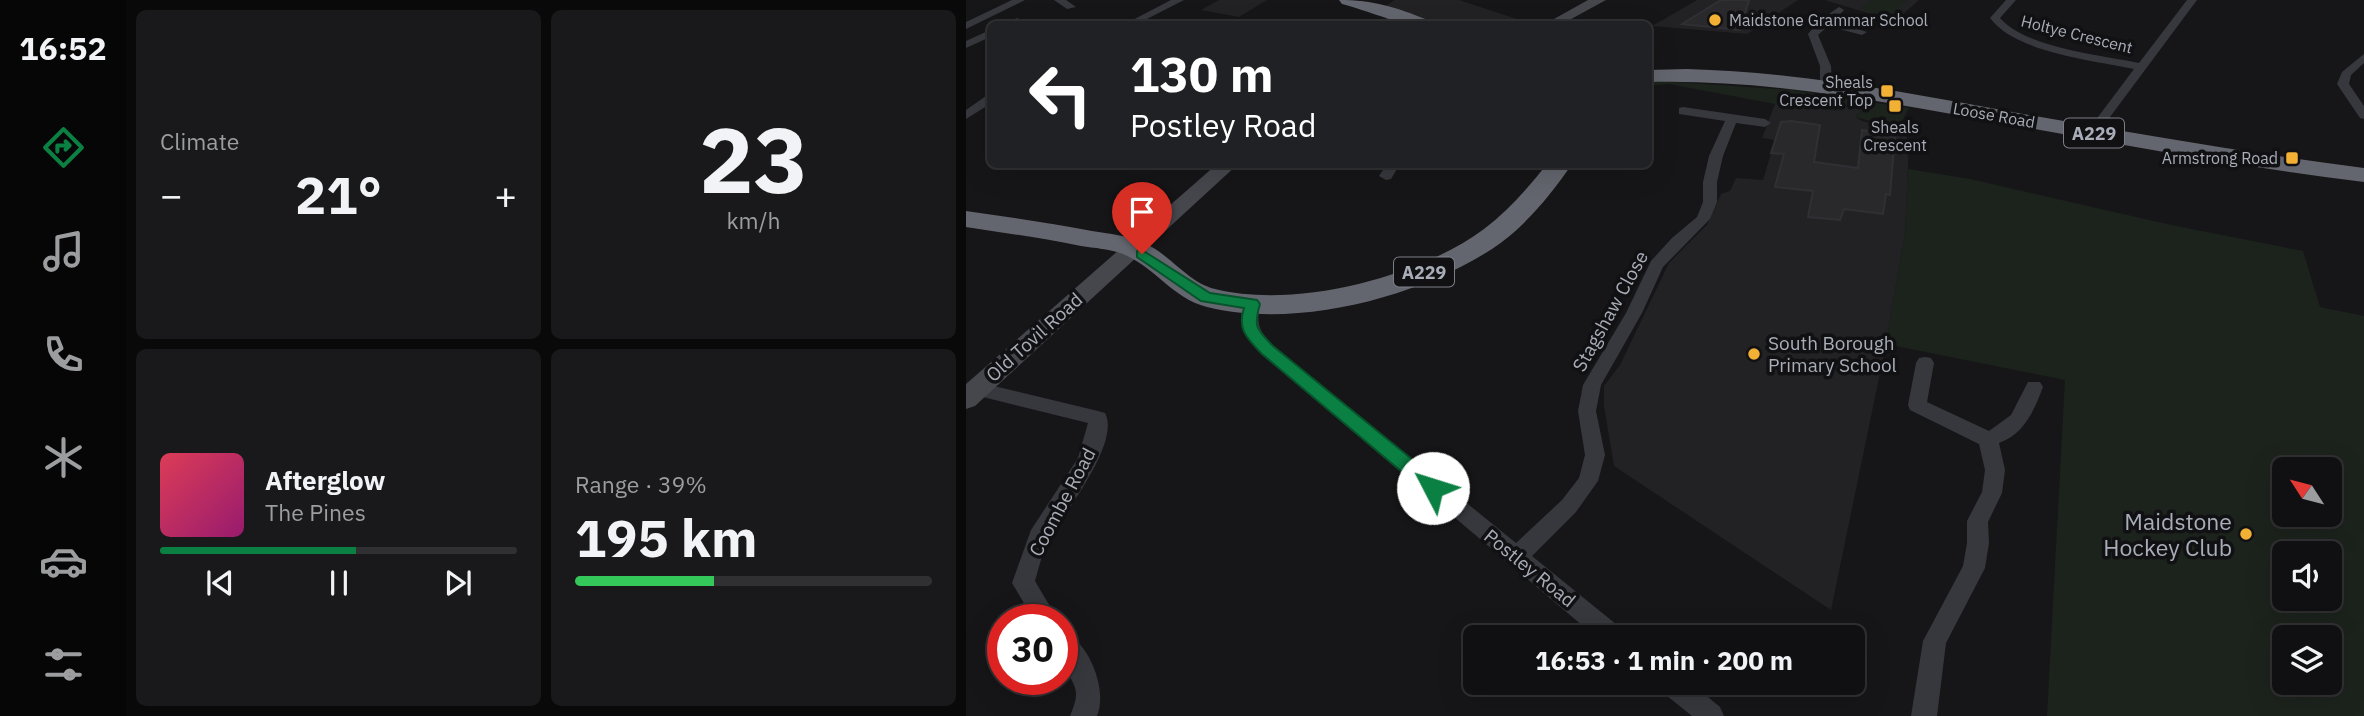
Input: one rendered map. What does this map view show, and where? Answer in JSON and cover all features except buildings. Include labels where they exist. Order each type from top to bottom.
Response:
[{"type":"highway","points":[[1348,0],[1387,10],[1414,21]]},
{"type":"highway","name":"Loose Road","points":[[1652,69],[1826,86],[2206,154],[2364,175]]},
{"type":"highway","name":"Loose Road","points":[[1652,76],[1706,76]]},
{"type":"highway","name":"A229","points":[[966,219],[1134,248],[1206,297],[1252,304],[1333,299],[1411,278],[1483,242],[1532,202],[1557,168]]},
{"type":"street","points":[[966,26],[1020,0]]},
{"type":"street","points":[[1059,0],[1071,7]]},
{"type":"street","points":[[1136,21],[1179,0]]},
{"type":"street","points":[[1558,21],[1599,0]]},
{"type":"street","name":"Holtye Crescent","points":[[2011,0],[1994,18],[1999,27],[2011,34],[2037,43],[2142,67]]},
{"type":"street","points":[[2101,134],[2104,117],[2192,0]]},
{"type":"street","points":[[1826,86],[1826,63],[1812,34],[1839,10]]},
{"type":"street","points":[[1824,22],[1863,33]]},
{"type":"street","points":[[966,45],[987,34]]},
{"type":"street","points":[[2364,57],[2346,74],[2343,84],[2364,115]]},
{"type":"street","points":[[966,115],[987,104]]},
{"type":"street","points":[[1683,111],[1765,123]]},
{"type":"street","name":"Stagshaw Close","points":[[1516,557],[1569,506],[1588,481],[1595,456],[1587,411],[1592,385],[1634,313],[1656,264],[1703,219],[1710,202],[1710,182],[1716,156],[1732,118]]},
{"type":"street","name":"Old Tovil Road","points":[[971,394],[1224,168]]},
{"type":"street","name":"Postley Road","points":[[1252,304],[1248,320],[1249,331],[1267,350],[1599,625]]},
{"type":"street","points":[[1925,363],[1917,405],[1988,439],[2013,428],[2024,413],[2034,387]]},
{"type":"street","name":"Coombe Road","points":[[971,394],[1098,418],[1100,430],[1074,482],[1039,538],[1023,583],[1036,604]]},
{"type":"street","points":[[1924,716],[1935,641],[1974,568],[1978,522],[1992,493],[1995,470],[1988,439]]},
{"type":"street","points":[[1078,667],[1092,695],[1089,708],[1083,716]]},
{"type":"street","points":[[1686,695],[1711,716]]},
{"type":"shaded area","points":[[1219,0],[1267,0],[1239,17],[1201,10]]},
{"type":"shaded area","points":[[1395,0],[1459,0],[1523,21],[1418,21],[1383,7]]},
{"type":"shaded area","name":"Maidstone Grammar School","points":[[1697,0],[1798,0],[1747,34],[1652,26]]},
{"type":"shaded area","name":"Maidstone Grammar School","points":[[1824,0],[1919,0],[1895,21]]},
{"type":"shaded area","points":[[1872,0],[1909,0],[1887,17],[1859,9]]},
{"type":"shaded area","points":[[1652,82],[1792,90],[1909,108],[1898,129],[1856,117],[1862,104],[1853,101],[1841,111],[1775,104],[1669,84],[1652,86]]},
{"type":"shaded area","name":"South Borough Primary School","points":[[1853,101],[1863,103],[1856,117],[1862,121],[1905,130],[1909,144],[1905,232],[1886,344],[1831,610],[1614,466],[1604,406],[1604,386],[1620,365],[1669,263],[1707,225],[1721,194],[1730,191],[1736,178],[1763,180],[1775,140],[1762,138],[1775,104],[1841,111]]},
{"type":"shaded area","points":[[1908,169],[1970,179],[2171,225],[2303,251],[2320,307],[2364,316],[2364,716],[2047,716],[2065,380],[1886,344],[1905,232]]},
{"type":"place","name":"Maidstone Grammar School","points":[[1715,20]]},
{"type":"place","name":"Sheals Crescent Top","points":[[1887,91]]},
{"type":"place","name":"Sheals Crescent","points":[[1895,106]]},
{"type":"place","name":"Armstrong Road","points":[[2292,158]]},
{"type":"place","name":"South Borough Primary School","points":[[1754,354]]},
{"type":"place","name":"Maidstone Hockey Club","points":[[2246,534]]},
{"type":"route","points":[[1142,254],[1206,297],[1252,304],[1248,320],[1249,331],[1267,350],[1433,488]]}]
